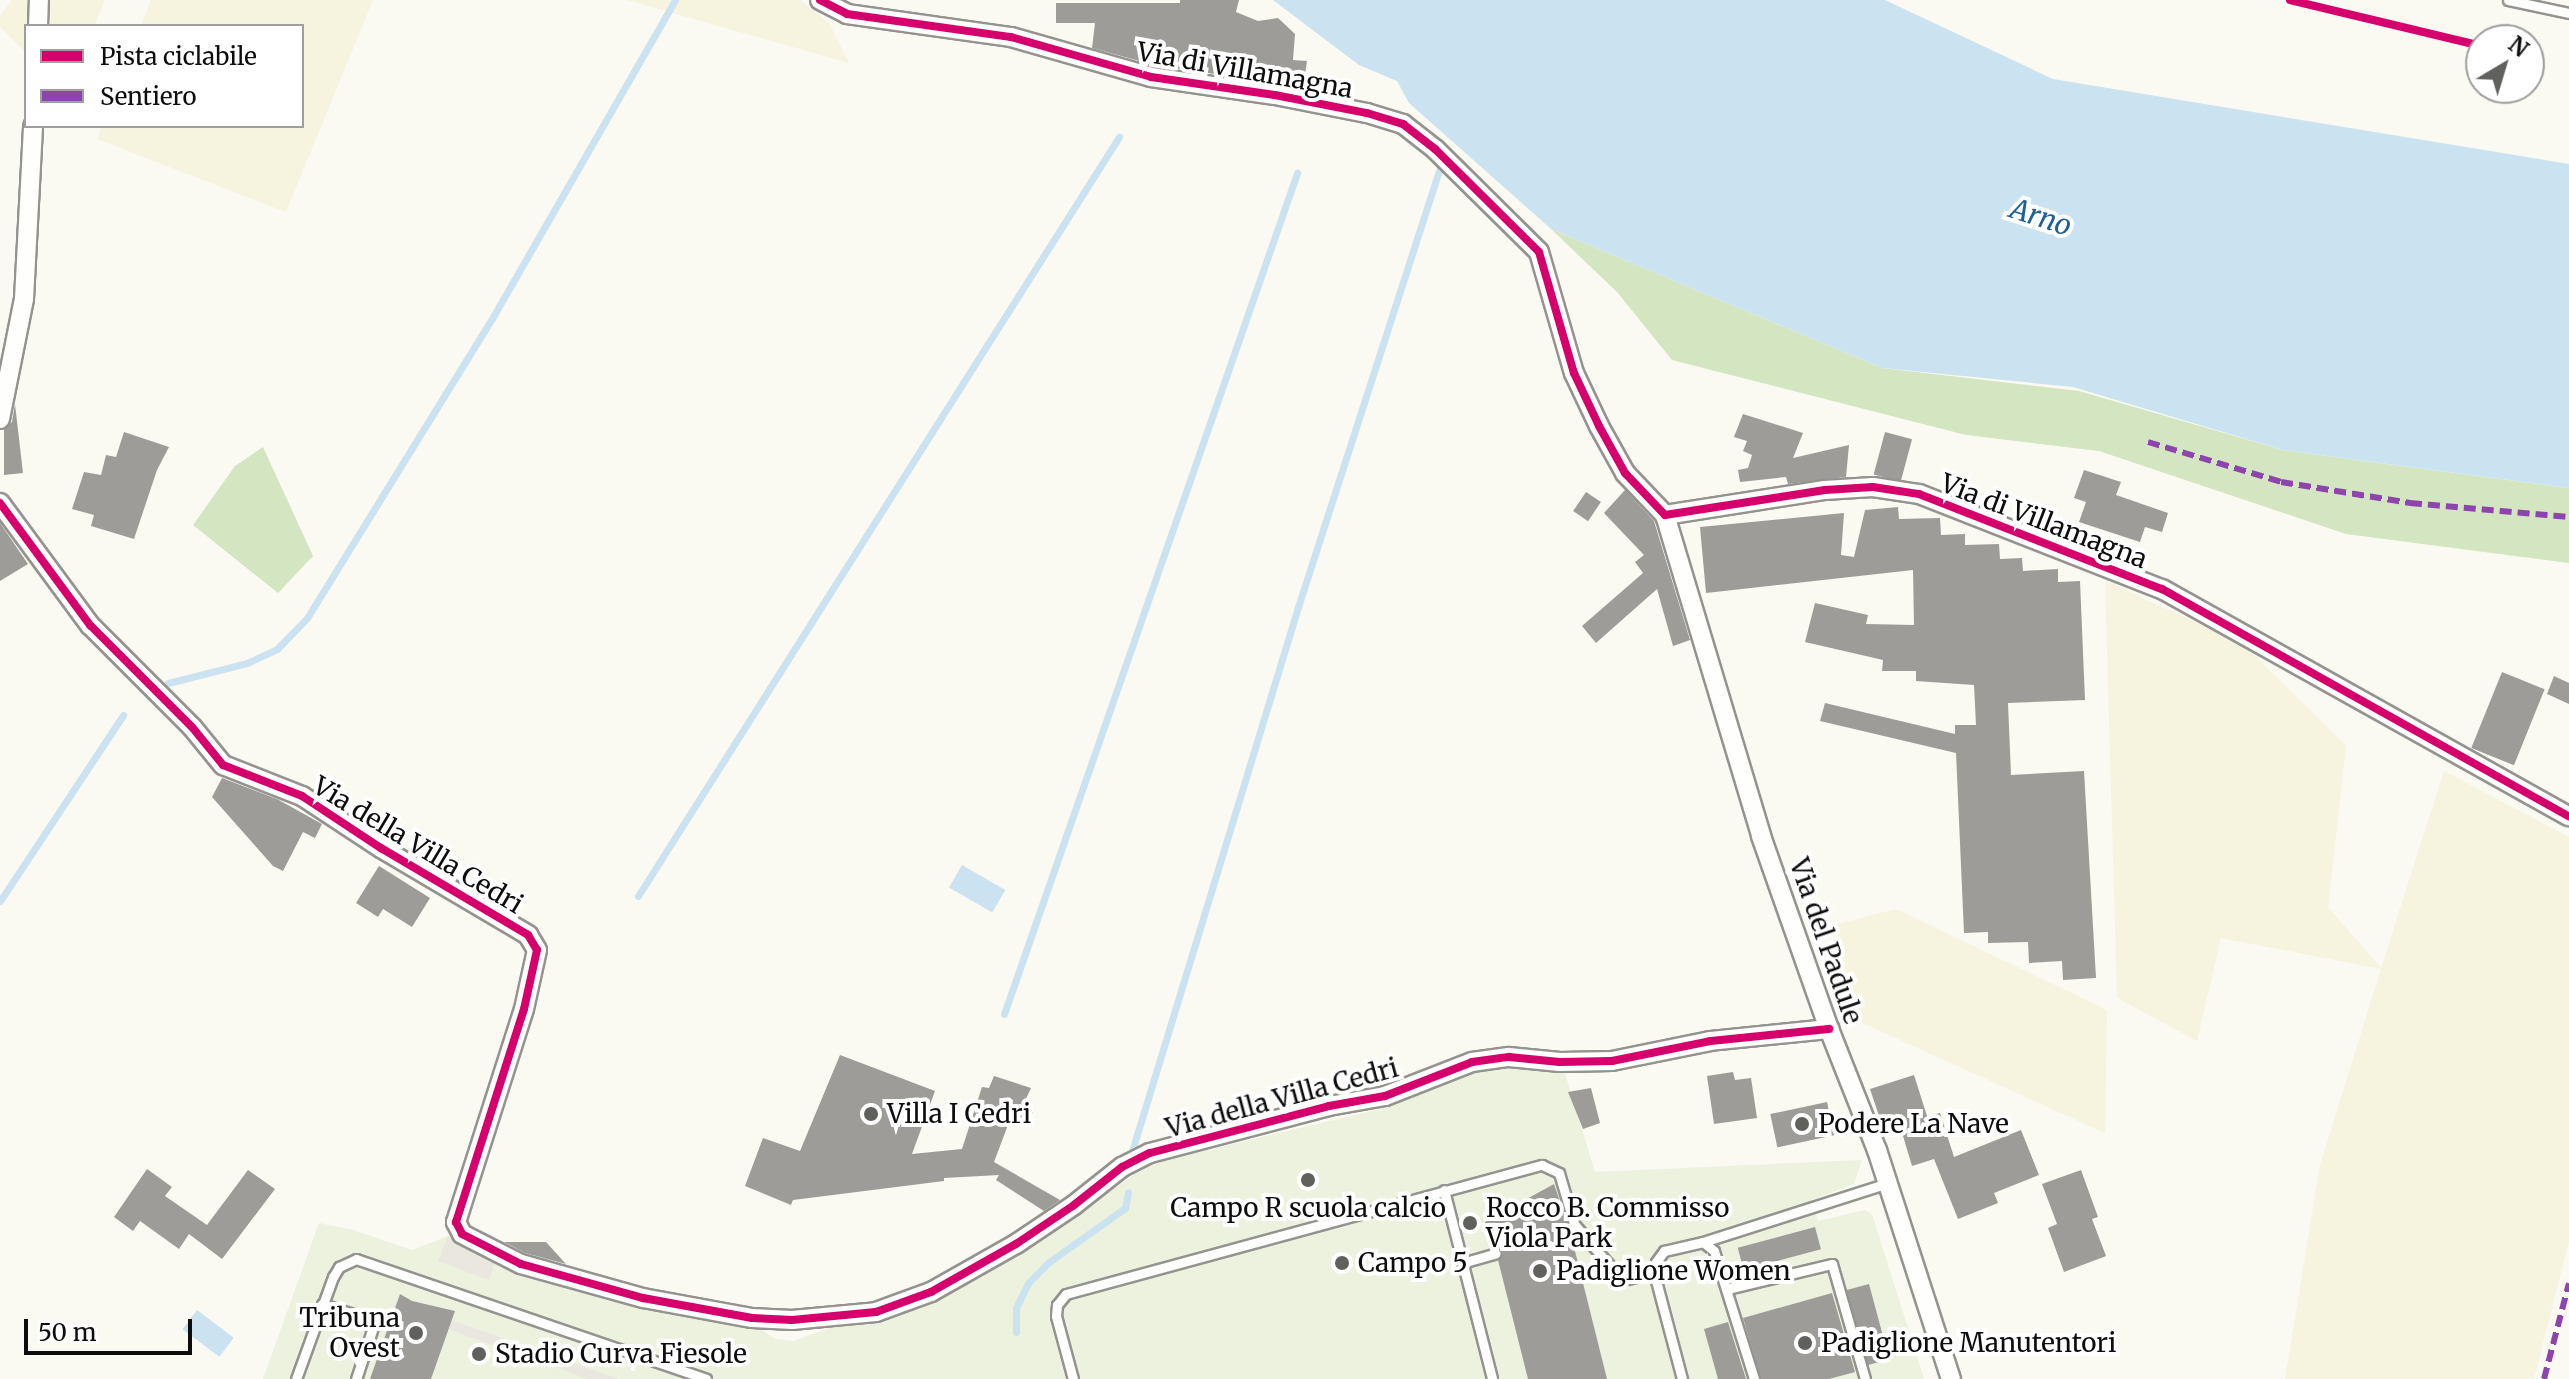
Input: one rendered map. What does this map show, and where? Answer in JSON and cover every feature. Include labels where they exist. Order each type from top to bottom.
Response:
[{"type":"street","points":[[38,24],[39,0]]},
{"type":"street","name":"Via di Villamagna","points":[[820,0],[847,14],[1011,37],[1151,77],[1275,95],[1367,113],[1403,124],[1435,149],[1539,252],[1574,373],[1599,426],[1625,473],[1665,515],[1825,490],[1873,487],[1919,494],[2162,589],[2569,816]]},
{"type":"street","points":[[0,419],[24,299],[33,128]]},
{"type":"street","name":"Via della Villa Cedri","points":[[0,503],[90,625],[192,727],[223,765],[302,796],[381,848],[528,935],[537,950],[524,1009],[456,1222],[462,1234],[484,1248],[552,1272],[643,1298],[752,1318],[792,1320],[876,1312],[931,1292],[1016,1244],[1074,1205],[1122,1167],[1150,1153],[1329,1106],[1385,1096],[1472,1062],[1509,1057],[1560,1062],[1612,1061],[1710,1041],[1829,1029]]},
{"type":"street","name":"Via del Padule","points":[[1665,515],[1761,836],[1829,1029],[1888,1183],[1951,1379]]},
{"type":"lane","points":[[2508,0],[2569,13]]},
{"type":"lane","points":[[1073,1379],[1056,1316],[1057,1305],[1066,1294],[1542,1165],[1559,1173],[1574,1224],[1612,1268],[1627,1279],[1654,1273]]},
{"type":"lane","points":[[1682,1379],[1654,1273],[1656,1262],[1664,1251],[1703,1242],[1888,1183]]},
{"type":"lane","points":[[1444,1190],[1492,1379]]},
{"type":"lane","points":[[1703,1242],[1714,1251],[1754,1379]]},
{"type":"lane","points":[[1462,1263],[1496,1253]]},
{"type":"lane","points":[[296,1379],[322,1304],[339,1267],[356,1259],[706,1379]]},
{"type":"lane","points":[[1727,1289],[1832,1264],[1865,1379]]},
{"type":"lane","points":[[322,1304],[375,1321],[356,1379]]},
{"type":"shaded area","points":[[12,0],[105,0],[95,24],[24,24],[24,51],[0,27],[0,16]]},
{"type":"shaded area","points":[[151,0],[373,0],[286,212],[97,139],[101,128],[304,128],[304,24],[142,24]]},
{"type":"shaded area","points":[[627,0],[800,0],[829,23],[849,63]]},
{"type":"shaded area","points":[[2105,580],[2244,645],[2346,746],[2328,907],[2381,968],[2444,771],[2569,837],[2569,1241],[2534,1379],[2285,1379],[2320,1165],[2381,969],[2221,938],[2197,1041],[2117,998]]},
{"type":"shaded area","points":[[1896,909],[2107,1010],[2105,1133],[1847,1016],[1834,925]]},
{"type":"shaded area","points":[[448,1236],[496,1259],[489,1280],[438,1261]]},
{"type":"shaded area","points":[[451,1320],[619,1379],[588,1379],[448,1329]]},
{"type":"green space","points":[[1551,229],[1882,368],[2079,391],[2283,450],[2569,488],[2569,563],[2346,534],[2099,451],[1966,435],[1672,360],[1617,292]]},
{"type":"green space","points":[[263,447],[313,556],[278,593],[193,525],[235,466]]},
{"type":"green space","name":"Rocco B. Commisso Viola Park","points":[[1522,1067],[1564,1070],[1595,1172],[1862,1160],[1854,1184],[1811,1200],[1818,1221],[1865,1210],[1872,1214],[1924,1379],[263,1379],[319,1223],[353,1230],[412,1250],[448,1236],[501,1261],[752,1323],[775,1339],[794,1341],[846,1322],[911,1308],[948,1293],[1023,1252],[1139,1171],[1165,1160],[1376,1110],[1476,1071]]},
{"type":"water","name":"Arno","points":[[1273,0],[1885,0],[2053,79],[2569,164],[2569,488],[2283,450],[2073,387],[1882,368],[1551,229],[1409,103],[1397,81],[1359,65]]},
{"type":"water","points":[[962,865],[1005,890],[992,913],[949,888]]},
{"type":"water","points":[[197,1310],[234,1338],[219,1357],[183,1329]]},
{"type":"building","points":[[1180,0],[1239,0],[1236,12],[1258,21],[1278,18],[1295,34],[1293,60],[1307,61],[1303,87],[1154,65],[1092,48],[1095,23],[1056,23],[1056,3],[1180,3]]},
{"type":"building","points":[[15,404],[23,473],[4,475],[4,430],[12,422]]},
{"type":"building","points":[[1743,414],[1803,433],[1793,458],[1849,445],[1846,477],[1788,484],[1786,477],[1740,482],[1738,470],[1748,468],[1752,455],[1743,451],[1747,441],[1734,437]]},
{"type":"building","points":[[124,432],[169,447],[157,470],[134,539],[91,526],[94,515],[72,509],[84,472],[101,475],[106,455],[116,457]]},
{"type":"building","points":[[1885,432],[1912,439],[1901,482],[1874,475]]},
{"type":"building","points":[[2084,470],[2121,482],[2116,495],[2168,513],[2162,532],[2145,527],[2140,542],[2079,522],[2086,502],[2074,498]]},
{"type":"building","points":[[1625,490],[1654,521],[1690,640],[1673,646],[1657,589],[1596,643],[1582,626],[1643,573],[1635,562],[1644,555],[1604,513]]},
{"type":"building","points":[[1586,492],[1601,502],[1588,521],[1573,511]]},
{"type":"building","points":[[1898,507],[1899,519],[1940,518],[1941,535],[1965,534],[1965,545],[1999,544],[2000,559],[2022,558],[2023,571],[2058,569],[2058,582],[2080,581],[2085,700],[2008,703],[2011,775],[2084,771],[2096,978],[2063,980],[2062,961],[2029,963],[2028,942],[1988,943],[1988,932],[1964,933],[1956,753],[1820,721],[1825,703],[1955,734],[1955,725],[1976,725],[1974,685],[1916,681],[1916,671],[1882,671],[1883,660],[1805,642],[1815,603],[1868,615],[1866,624],[1914,625],[1913,570],[1706,593],[1700,527],[1844,513],[1841,555],[1854,557],[1865,510]]},
{"type":"building","points":[[0,523],[28,564],[0,581]]},
{"type":"building","points":[[2502,672],[2545,689],[2514,765],[2471,748]]},
{"type":"building","points":[[2554,676],[2569,683],[2569,704],[2547,694]]},
{"type":"building","points":[[222,778],[277,799],[322,824],[315,838],[303,832],[283,871],[273,866],[212,797]]},
{"type":"building","points":[[379,866],[430,898],[412,927],[383,909],[378,917],[356,903]]},
{"type":"building","name":"Villa I Cedri","points":[[840,1055],[935,1091],[912,1154],[962,1149],[982,1087],[989,1088],[994,1076],[1031,1088],[1023,1105],[1033,1113],[1022,1125],[1011,1117],[994,1162],[1060,1200],[1044,1211],[996,1180],[999,1175],[944,1178],[944,1181],[793,1200],[791,1205],[745,1186],[763,1138],[800,1151]]},
{"type":"building","points":[[1733,1072],[1735,1080],[1751,1078],[1757,1118],[1714,1124],[1707,1076]]},
{"type":"building","points":[[1914,1075],[1927,1116],[1940,1113],[1954,1157],[2021,1130],[2039,1175],[1994,1193],[1998,1203],[1958,1219],[1934,1159],[1912,1166],[1900,1126],[1884,1131],[1870,1089]]},
{"type":"building","points":[[1591,1088],[1600,1123],[1583,1129],[1568,1092]]},
{"type":"building","name":"Podere La Nave","points":[[1827,1102],[1834,1135],[1777,1147],[1770,1114]]},
{"type":"building","points":[[147,1169],[172,1187],[165,1196],[207,1225],[248,1170],[275,1189],[222,1259],[189,1234],[179,1249],[140,1221],[133,1231],[114,1217]]},
{"type":"building","points":[[2081,1170],[2098,1217],[2092,1219],[2106,1256],[2064,1272],[2048,1228],[2057,1224],[2042,1184]]},
{"type":"building","name":"Padiglione Women","points":[[1554,1184],[1570,1231],[1607,1379],[1528,1379],[1498,1260],[1503,1252],[1494,1246],[1485,1222]]},
{"type":"building","points":[[1815,1227],[1821,1249],[1744,1270],[1738,1248]]},
{"type":"building","points":[[504,1242],[546,1242],[566,1264],[525,1253]]},
{"type":"building","points":[[1869,1284],[1889,1359],[1867,1365],[1847,1290]]},
{"type":"building","name":"Padiglione Manutentori","points":[[1832,1293],[1855,1372],[1829,1379],[1761,1379],[1743,1318]]},
{"type":"building","name":"Tribuna Ovest","points":[[400,1294],[412,1301],[455,1311],[431,1379],[370,1379]]},
{"type":"building","points":[[1728,1322],[1746,1379],[1718,1379],[1704,1329]]},
{"type":"waterway","points":[[168,683],[247,663],[277,649],[307,618],[494,315],[675,0]]},
{"type":"waterway","points":[[638,896],[1119,137]]},
{"type":"waterway","points":[[1132,1151],[1298,607],[1439,170]]},
{"type":"waterway","points":[[1004,1014],[1297,173]]},
{"type":"waterway","points":[[0,901],[123,715]]},
{"type":"waterway","points":[[1016,1332],[1016,1308],[1028,1283],[1049,1262],[1125,1208],[1128,1192]]},
{"type":"marked path","points":[[2148,442],[2281,482],[2410,503],[2569,517]]},
{"type":"marked path","points":[[2544,1379],[2569,1283]]},
{"type":"cycle path","points":[[820,0],[847,14],[1011,37],[1151,77],[1275,95],[1367,113],[1403,124],[1435,149],[1539,252],[1574,373],[1599,426],[1625,473],[1665,515],[1825,490],[1873,487],[1919,494],[2162,589],[2569,816]]},
{"type":"cycle path","points":[[2290,0],[2465,42]]},
{"type":"cycle path","points":[[0,503],[90,625],[192,727],[223,765],[302,796],[381,848],[528,935],[537,950],[524,1009],[456,1222],[462,1234],[521,1264],[643,1298],[752,1318],[792,1320],[876,1312],[931,1292],[1016,1244],[1074,1205],[1122,1167],[1150,1153],[1329,1106],[1385,1096],[1472,1062],[1509,1057],[1560,1062],[1612,1061],[1710,1041],[1829,1029]]},
{"type":"place","name":"Villa I Cedri","points":[[871,1114]]},
{"type":"place","name":"Podere La Nave","points":[[1802,1124]]},
{"type":"place","name":"Campo R scuola calcio","points":[[1308,1180]]},
{"type":"place","name":"Rocco B. Commisso Viola Park","points":[[1470,1223]]},
{"type":"place","name":"Campo 5","points":[[1342,1263]]},
{"type":"place","name":"Padiglione Women","points":[[1540,1271]]},
{"type":"place","name":"Tribuna Ovest","points":[[416,1333]]},
{"type":"place","name":"Padiglione Manutentori","points":[[1805,1343]]},
{"type":"place","name":"Stadio Curva Fiesole","points":[[479,1354]]}]
